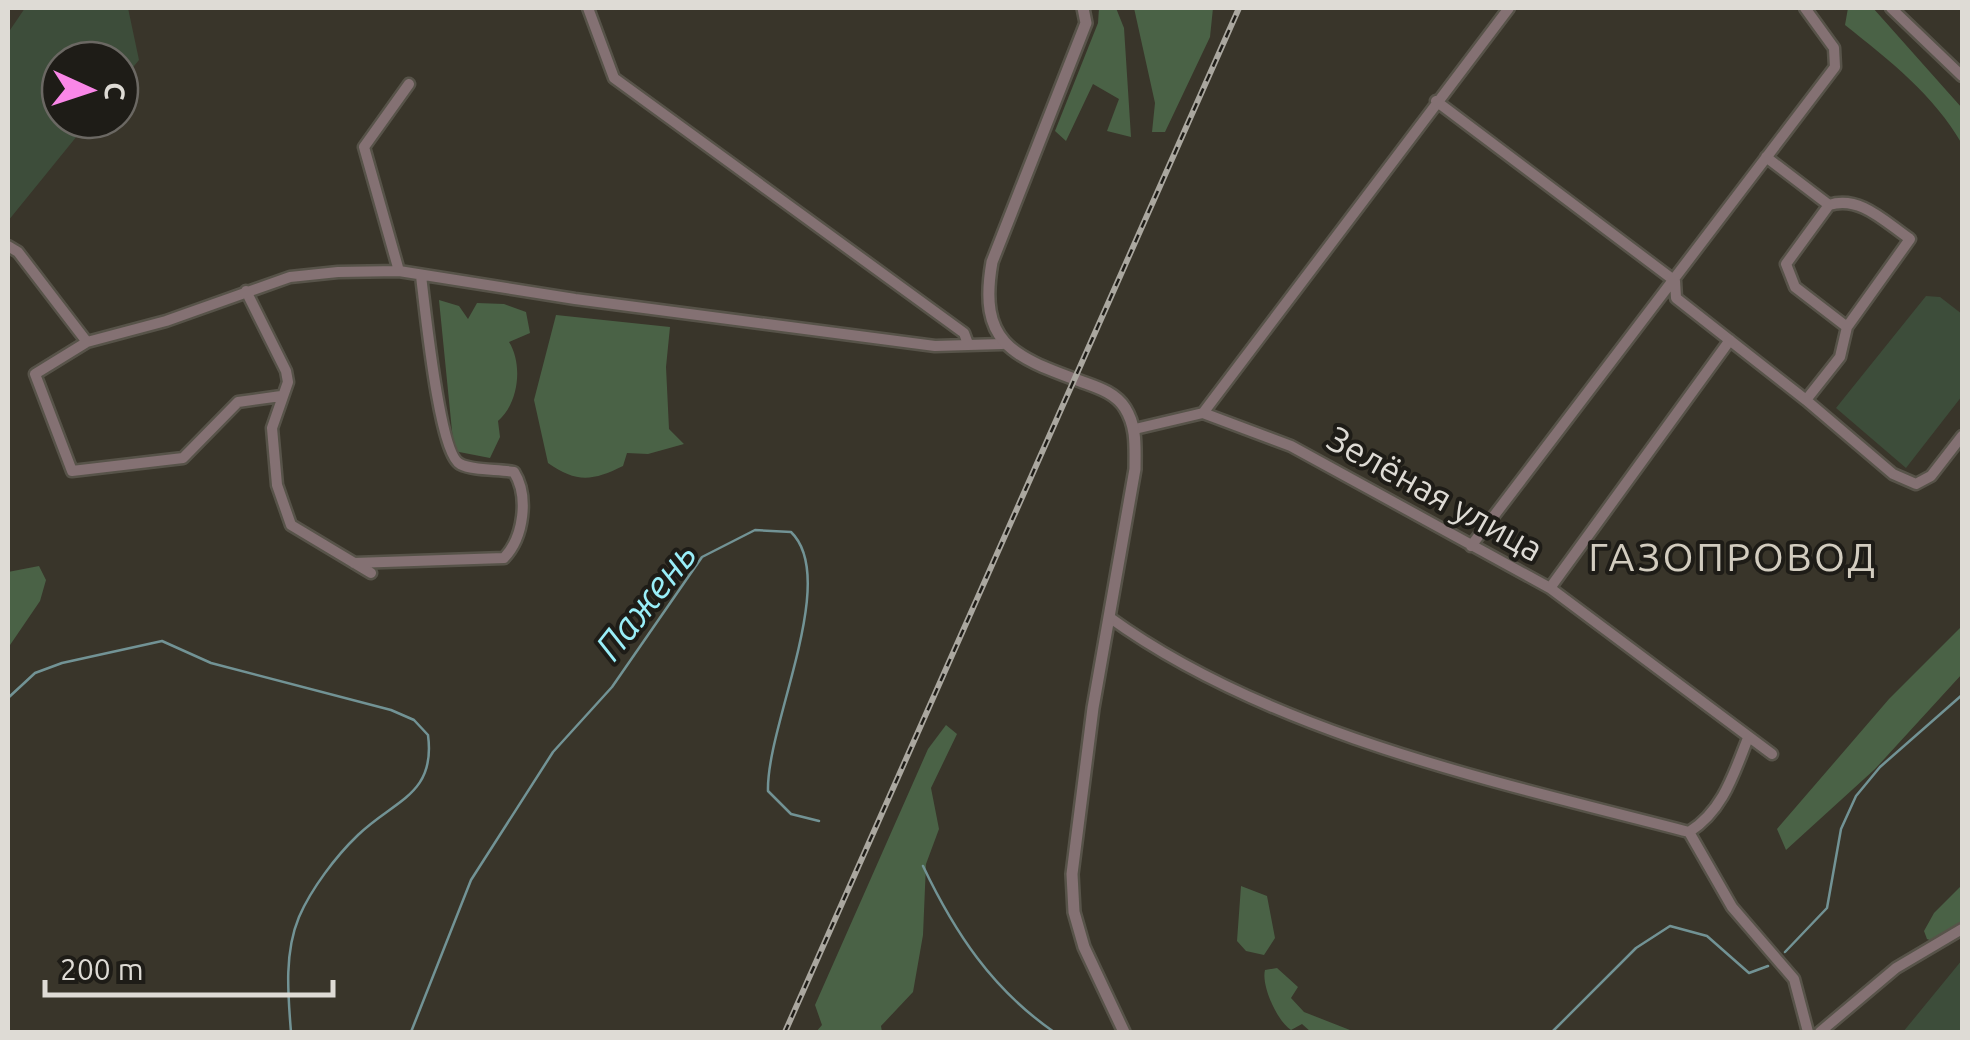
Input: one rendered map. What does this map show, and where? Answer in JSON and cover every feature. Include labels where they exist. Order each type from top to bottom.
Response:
[{"type":"street","points":[[588,8],[614,78],[964,333],[968,344]]},
{"type":"street","points":[[1002,344],[991,324],[986,294],[992,262],[1086,23],[1083,8]]},
{"type":"street","points":[[1134,429],[1203,414],[1509,8]]},
{"type":"street","points":[[1471,546],[1835,66],[1834,48],[1805,8]]},
{"type":"street","points":[[1891,8],[1962,76]]},
{"type":"street","points":[[400,270],[364,146],[410,84]]},
{"type":"street","points":[[1436,101],[1676,280]]},
{"type":"street","points":[[1766,157],[1829,205]]},
{"type":"street","points":[[1806,400],[1840,357],[1847,327],[1910,239],[1860,204],[1846,200],[1829,205],[1786,264],[1795,287],[1847,327]]},
{"type":"street","points":[[8,246],[18,252],[88,342]]},
{"type":"street","points":[[282,396],[238,402],[183,458],[72,471],[35,374],[88,342],[166,321],[290,277],[400,270],[934,346],[1002,344],[1105,390],[1124,405],[1134,429],[1135,468],[1072,874],[1074,912],[1084,947],[1124,1032]]},
{"type":"street","points":[[354,563],[504,558],[514,548],[519,531],[522,485],[514,472],[460,464],[449,454],[440,426],[421,276]]},
{"type":"street","points":[[1676,280],[1676,298],[1806,400],[1892,474],[1916,484],[1931,476],[1962,436]]},
{"type":"street","points":[[246,290],[288,382],[272,428],[277,485],[291,525],[371,573]]},
{"type":"street","points":[[1550,588],[1730,340]]},
{"type":"street","name":"Зелёная улица","points":[[1203,414],[1291,446],[1550,588],[1772,754]]},
{"type":"street","points":[[1109,617],[1161,655],[1255,702],[1372,743],[1688,832],[1732,907],[1794,979],[1808,1032]]},
{"type":"street","points":[[1688,832],[1701,824],[1730,788],[1748,738]]},
{"type":"street","points":[[1820,1032],[1896,968],[1962,930]]},
{"type":"green space","points":[[25,8],[128,8],[135,40],[40,40],[40,140],[74,140],[8,221],[8,33]]},
{"type":"green space","points":[[1099,8],[1116,8],[1124,28],[1131,137],[1107,131],[1119,99],[1093,84],[1066,141],[1055,131],[1098,23]]},
{"type":"green space","points":[[1134,8],[1213,8],[1210,37],[1165,132],[1152,132],[1155,103]]},
{"type":"green space","points":[[1848,8],[1873,8],[1962,108],[1962,144],[1924,94],[1845,25]]},
{"type":"green space","points":[[1926,296],[1940,297],[1962,314],[1962,396],[1906,468],[1836,408]]},
{"type":"green space","points":[[439,300],[459,306],[468,319],[477,303],[504,304],[526,312],[530,333],[509,342],[516,361],[517,383],[511,404],[498,421],[500,437],[490,458],[454,451]]},
{"type":"green space","points":[[556,315],[670,327],[666,367],[669,429],[684,444],[648,454],[627,453],[623,466],[593,477],[576,477],[548,463],[534,400]]},
{"type":"green space","points":[[39,566],[46,580],[40,601],[8,648],[8,572]]},
{"type":"green space","points":[[1962,626],[1962,674],[1875,769],[1786,850],[1777,829],[1889,699]]},
{"type":"green space","points":[[946,725],[957,734],[931,788],[939,829],[926,864],[923,935],[913,992],[881,1026],[882,1032],[816,1032],[822,1025],[815,1005],[928,749]]},
{"type":"green space","points":[[1962,885],[1962,929],[1937,943],[1927,939],[1924,931],[1934,913]]},
{"type":"green space","points":[[1241,886],[1267,896],[1275,938],[1264,955],[1246,951],[1237,941]]},
{"type":"green space","points":[[1962,960],[1962,1032],[1903,1032]]},
{"type":"green space","points":[[1277,968],[1298,987],[1291,998],[1304,1012],[1355,1032],[1311,1032],[1302,1024],[1291,1030],[1276,1011],[1265,984],[1265,970]]},
{"type":"waterway","name":"Пажень","points":[[411,1032],[471,880],[553,752],[612,687],[702,557],[755,530],[791,532],[804,554],[808,583],[805,617],[770,763],[768,791],[791,814],[819,821]]},
{"type":"waterway","name":"Пажень","points":[[8,698],[35,673],[62,663],[162,641],[211,663],[391,710],[414,720],[428,735],[429,755],[419,784],[341,853],[317,884],[299,917],[289,959],[291,1032]]},
{"type":"waterway","name":"Пажень","points":[[1785,952],[1827,908],[1841,829],[1856,796],[1880,767],[1962,695]]},
{"type":"waterway","name":"Пажень","points":[[923,866],[977,958],[1012,997],[1054,1032]]},
{"type":"waterway","name":"Пажень","points":[[1552,1032],[1636,948],[1670,926],[1707,936],[1749,973],[1768,966]]},
{"type":"railway","points":[[785,1032],[1239,8]]},
{"type":"district","name":"ГАЗОПРОВОД","points":[[1733,557]]}]
